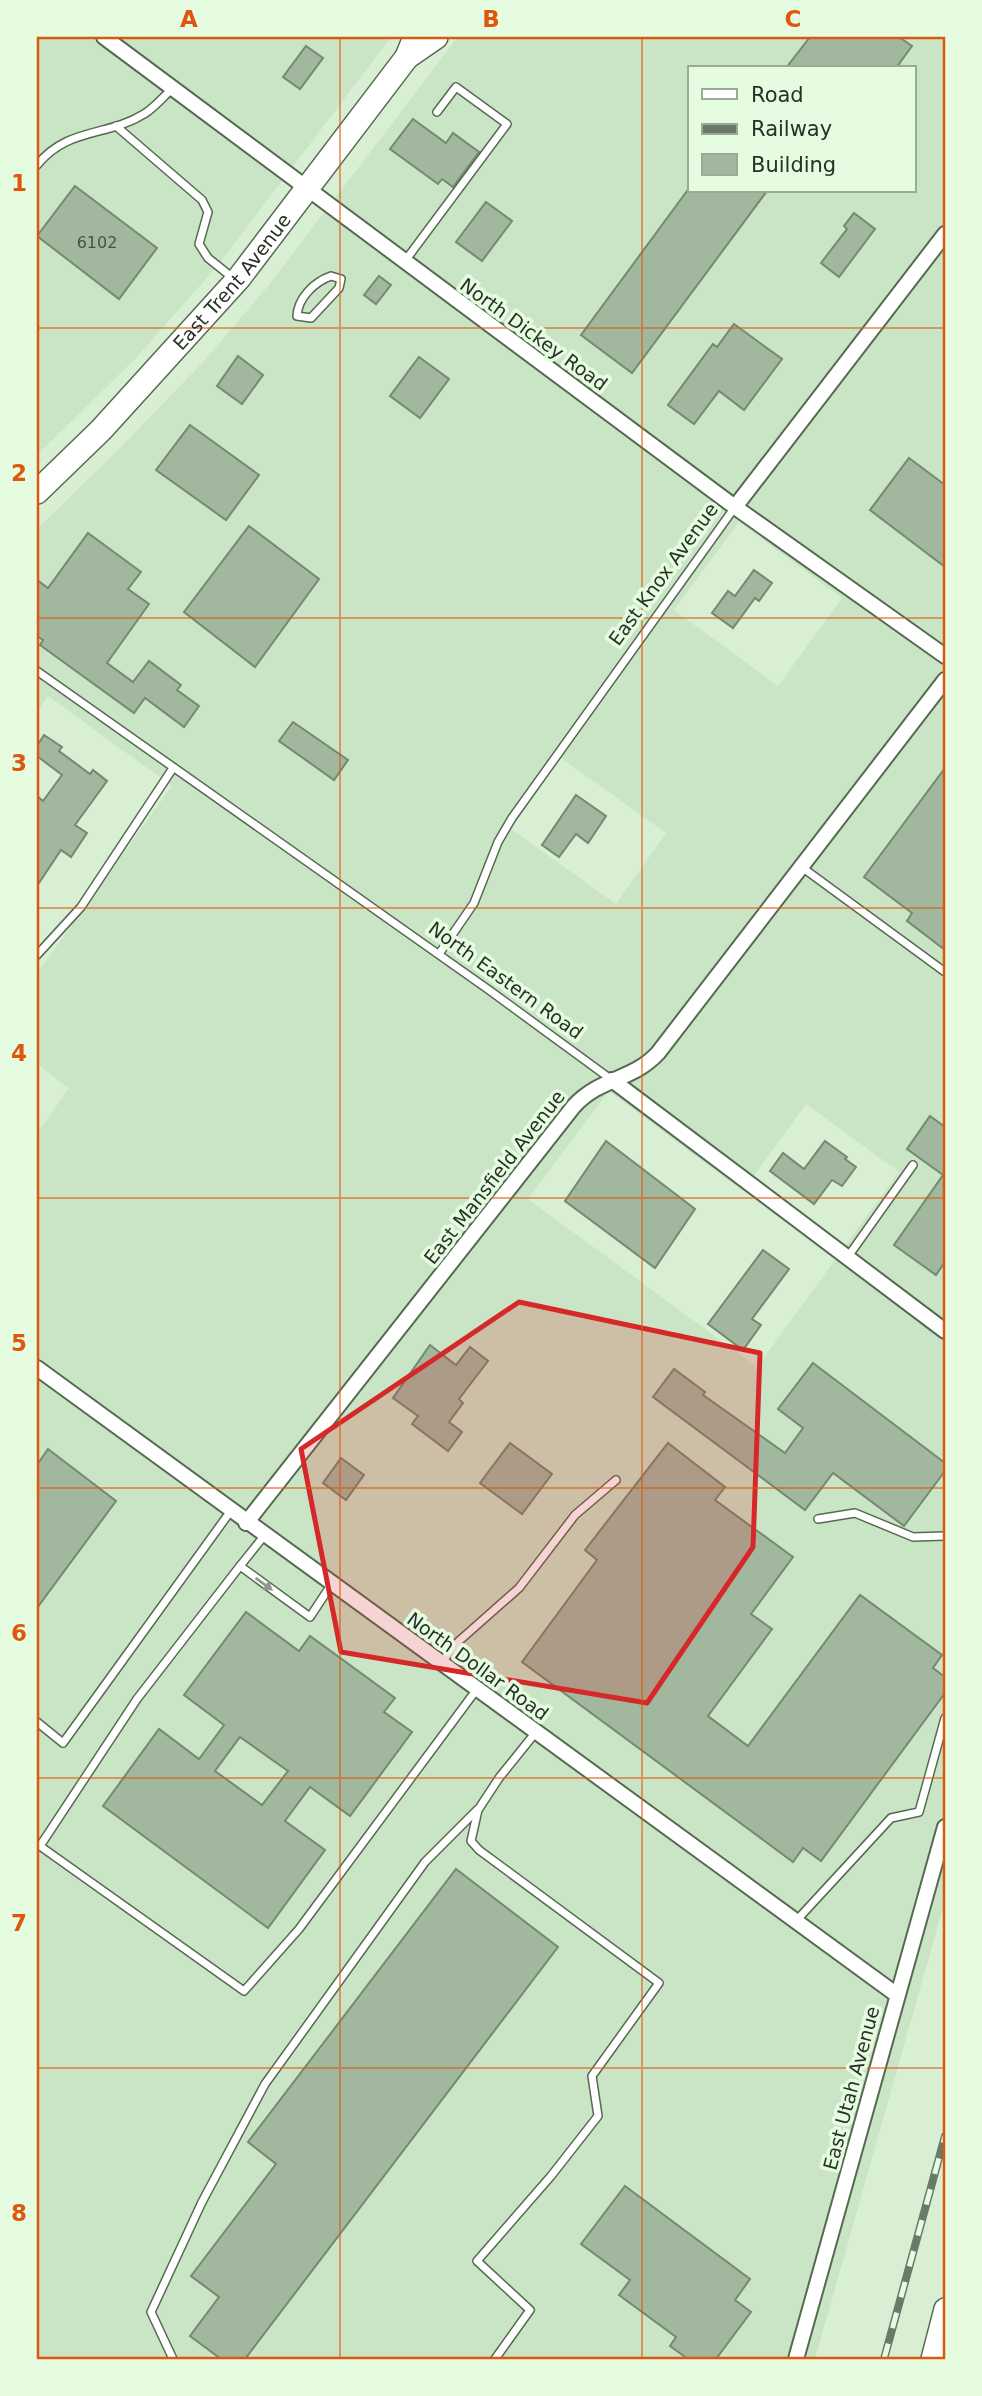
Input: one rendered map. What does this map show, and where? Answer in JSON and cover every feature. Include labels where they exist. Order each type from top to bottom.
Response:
[{"type":"main road","name":"East Trent Avenue","points":[[37,492],[101,430],[236,281],[308,190],[411,47],[436,37]]},
{"type":"street","name":"North Dickey Road","points":[[104,37],[735,507],[945,656]]},
{"type":"street","name":"East Knox Avenue","points":[[735,507],[945,234]]},
{"type":"street","name":"East Mansfield Avenue","points":[[246,1523],[575,1106],[591,1090],[639,1070],[658,1054],[945,680]]},
{"type":"street","name":"North Eastern Road","points":[[612,1080],[945,1331]]},
{"type":"street","name":"North Dollar Road","points":[[39,1373],[897,1995]]},
{"type":"street","name":"East Utah Avenue","points":[[796,2359],[945,1827]]},
{"type":"street","points":[[932,2359],[945,2309]]},
{"type":"lane","points":[[405,261],[507,124],[456,87],[437,112]]},
{"type":"lane","points":[[37,165],[47,153],[68,139],[116,126],[144,114],[173,88]]},
{"type":"lane","points":[[116,126],[202,200],[208,212],[199,244],[208,258],[236,281]]},
{"type":"lane","points":[[331,276],[341,279],[339,288],[311,318],[297,316],[298,305],[319,280],[331,276]]},
{"type":"lane","name":"East Knox Avenue","points":[[439,954],[474,903],[498,842],[512,818],[735,507]]},
{"type":"lane","name":"North Eastern Road","points":[[37,671],[439,954],[612,1080]]},
{"type":"lane","points":[[37,955],[81,907],[173,768]]},
{"type":"lane","points":[[803,868],[945,972]]},
{"type":"lane","points":[[847,1258],[913,1166]]},
{"type":"lane","points":[[441,1663],[459,1641],[519,1588],[575,1515],[616,1480]]},
{"type":"lane","points":[[37,1722],[63,1743],[230,1512]]},
{"type":"lane","points":[[818,1519],[855,1513],[913,1537],[945,1536]]},
{"type":"lane","points":[[264,1536],[137,1699],[40,1846],[244,1991],[299,1929],[477,1689]]},
{"type":"lane","points":[[240,1566],[310,1617],[331,1585]]},
{"type":"lane","points":[[796,1921],[891,1818],[919,1812],[945,1718]]},
{"type":"lane","points":[[173,2359],[151,2312],[202,2202],[265,2084],[425,1862],[478,1810],[536,1731]]},
{"type":"lane","points":[[478,1810],[471,1841],[480,1850],[659,1983],[592,2076],[598,2116],[551,2176],[477,2261],[530,2310],[495,2359]]},
{"type":"highlighted area","points":[[519,1302],[760,1353],[753,1547],[647,1703],[341,1652],[301,1449]]},
{"type":"shaded area","points":[[37,37],[391,37],[220,263],[136,358],[37,455]]},
{"type":"shaded area","points":[[458,37],[945,37],[945,1901],[815,2359],[37,2359],[37,1134],[69,1088],[37,1064],[37,973],[172,786],[48,696],[37,712],[37,529],[205,360],[268,286]],"holes":[[[739,522],[842,598],[778,686],[674,610]],[[561,758],[666,833],[616,904],[511,829]],[[609,1091],[743,1191],[806,1104],[899,1172],[757,1367],[528,1199]]]},
{"type":"building","points":[[810,37],[899,37],[912,46],[897,66],[788,66]]},
{"type":"building","points":[[306,46],[323,58],[300,89],[283,77]]},
{"type":"building","points":[[413,119],[446,143],[453,133],[479,152],[453,187],[442,179],[438,184],[390,149]]},
{"type":"building","points":[[75,186],[157,248],[119,299],[37,236]]},
{"type":"building","points":[[687,191],[766,192],[632,373],[581,335]]},
{"type":"building","points":[[486,202],[512,221],[482,261],[456,242]]},
{"type":"building","points":[[854,213],[875,229],[839,277],[821,263],[847,229],[844,226]]},
{"type":"building","points":[[379,276],[391,285],[376,304],[364,295]]},
{"type":"building","points":[[734,324],[782,359],[744,410],[719,391],[694,424],[668,405],[713,344],[717,347]]},
{"type":"building","points":[[238,356],[263,375],[242,404],[217,386]]},
{"type":"building","points":[[419,357],[449,379],[420,418],[390,396]]},
{"type":"building","points":[[190,425],[259,475],[226,520],[156,470]]},
{"type":"building","points":[[909,458],[945,485],[945,567],[870,510]]},
{"type":"building","points":[[249,526],[319,579],[255,667],[184,612]]},
{"type":"building","points":[[88,533],[141,572],[128,589],[149,604],[107,663],[133,682],[149,661],[181,685],[177,690],[199,706],[184,727],[145,698],[134,713],[40,645],[43,640],[37,636],[37,580],[48,588]]},
{"type":"building","points":[[754,570],[772,583],[759,601],[755,598],[733,628],[712,613],[728,591],[735,596]]},
{"type":"building","points":[[293,722],[348,760],[334,780],[279,741]]},
{"type":"building","points":[[44,735],[62,747],[59,751],[90,774],[93,770],[107,781],[75,825],[87,833],[71,857],[61,850],[37,886],[37,796],[43,801],[62,775],[37,756],[37,746]]},
{"type":"building","points":[[945,768],[945,950],[907,921],[912,913],[864,877]]},
{"type":"building","points":[[576,795],[606,816],[588,843],[576,834],[559,857],[542,845]]},
{"type":"building","points":[[930,1116],[945,1127],[945,1262],[936,1275],[894,1245],[943,1175],[907,1149]]},
{"type":"building","points":[[606,1141],[695,1209],[655,1268],[565,1201]]},
{"type":"building","points":[[825,1141],[856,1167],[842,1186],[832,1180],[814,1204],[770,1171],[783,1153],[804,1169]]},
{"type":"building","points":[[763,1250],[789,1269],[752,1319],[761,1325],[743,1350],[708,1324]]},
{"type":"building","points":[[430,1345],[456,1365],[470,1347],[488,1361],[459,1399],[463,1403],[449,1422],[462,1432],[448,1451],[412,1424],[418,1416],[393,1398]]},
{"type":"building","points":[[813,1363],[945,1463],[945,1471],[904,1526],[833,1473],[805,1510],[653,1397],[674,1369],[705,1392],[703,1395],[785,1453],[803,1428],[778,1409]]},
{"type":"building","points":[[510,1443],[552,1474],[522,1514],[480,1483]]},
{"type":"building","points":[[668,1443],[725,1487],[715,1500],[793,1557],[751,1614],[772,1629],[708,1716],[748,1746],[860,1595],[942,1655],[933,1668],[945,1677],[945,1693],[821,1861],[803,1848],[793,1862],[522,1662],[597,1560],[585,1550]]},
{"type":"building","points":[[48,1449],[116,1501],[37,1608],[37,1465]]},
{"type":"building","points":[[341,1458],[364,1475],[346,1500],[323,1483]]},
{"type":"building","points":[[246,1612],[299,1651],[310,1636],[395,1698],[384,1712],[412,1732],[350,1816],[310,1787],[285,1821],[325,1850],[268,1928],[103,1806],[159,1729],[199,1759],[224,1725],[184,1695]],"holes":[[[240,1737],[288,1771],[262,1805],[215,1771]]]},
{"type":"building","points":[[456,1869],[558,1947],[245,2359],[221,2359],[190,2336],[219,2297],[191,2276],[276,2164],[248,2142]]},
{"type":"building","points":[[625,2186],[750,2279],[735,2300],[751,2312],[716,2359],[688,2359],[670,2346],[676,2337],[619,2295],[630,2280],[581,2244]]},
{"type":"railway","points":[[884,2359],[945,2136]]}]
